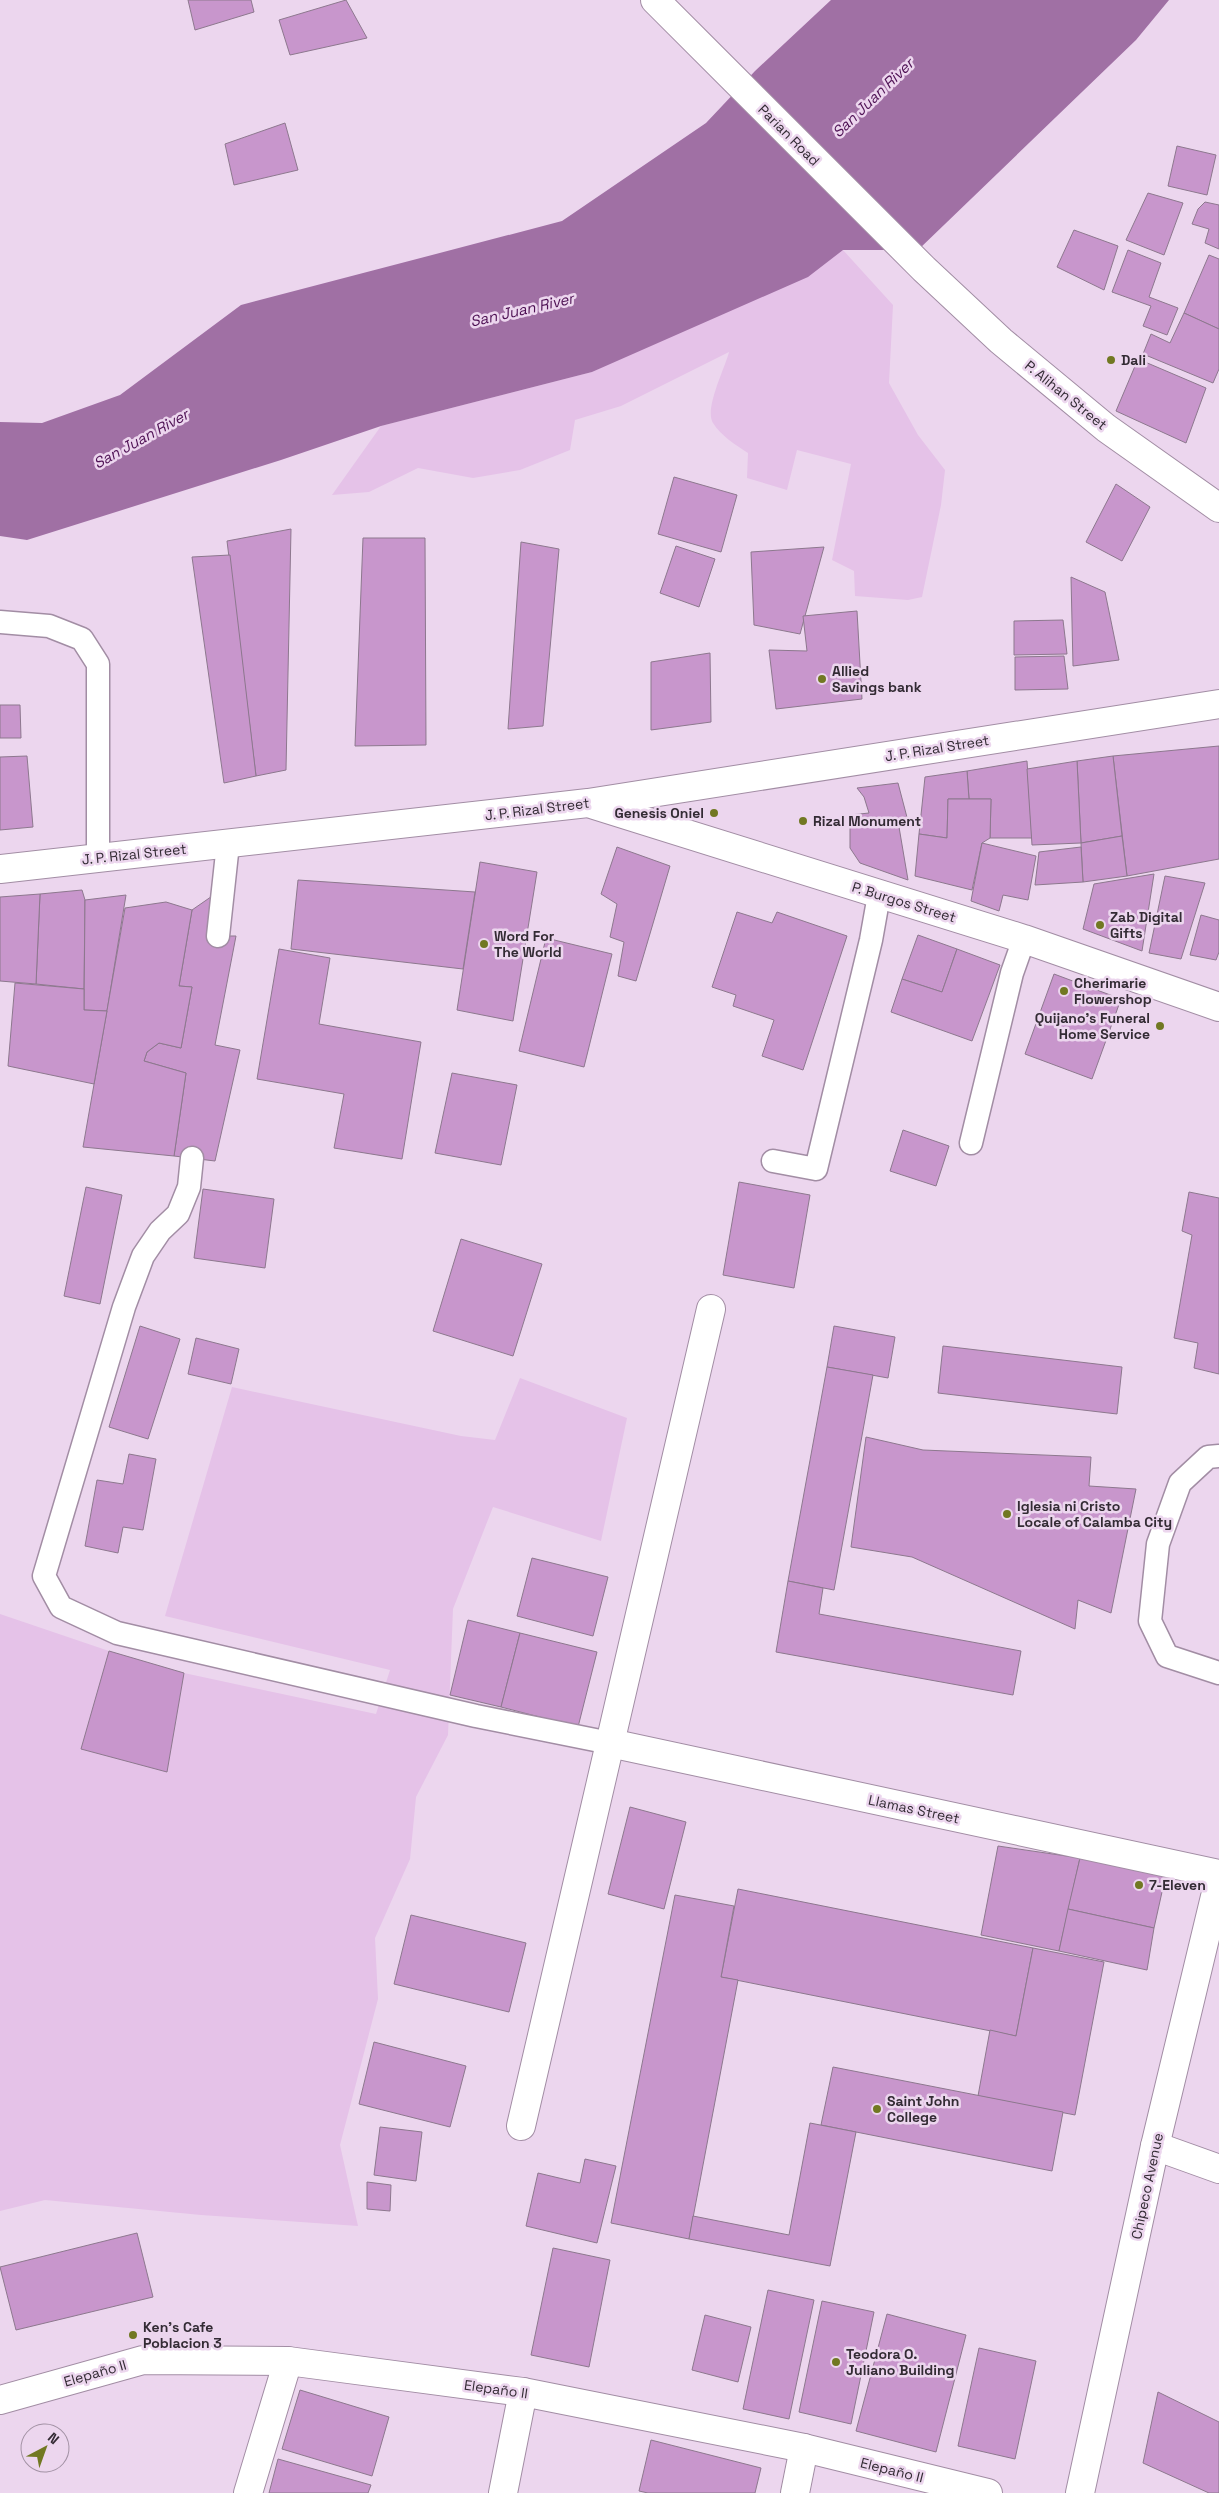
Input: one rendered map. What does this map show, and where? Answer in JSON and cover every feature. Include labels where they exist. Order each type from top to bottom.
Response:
[{"type":"main road","name":"Parian Road","points":[[655,0],[924,269]]},
{"type":"main road","name":"P. Alihan Street","points":[[924,269],[1001,341],[1106,428],[1219,508]]},
{"type":"main road","name":"J. P. Rizal Street","points":[[0,869],[588,803],[1219,704]]},
{"type":"main road","name":"P. Burgos Street","points":[[588,803],[1024,939],[1219,1007]]},
{"type":"main road","points":[[521,2126],[710,1309]]},
{"type":"main road","name":"Llamas Street","points":[[610,1743],[1219,1874]]},
{"type":"main road","name":"Chipeco Avenue","points":[[1080,2493],[1155,2146],[1219,1880]]},
{"type":"main road","points":[[1155,2146],[1219,2169]]},
{"type":"main road","name":"Elepaño II","points":[[0,2400],[143,2360],[288,2361],[522,2392],[804,2448],[988,2493]]},
{"type":"main road","points":[[248,2493],[288,2361]]},
{"type":"main road","points":[[503,2493],[522,2392]]},
{"type":"main road","points":[[795,2493],[804,2448]]},
{"type":"lane","points":[[0,622],[49,626],[82,639],[98,664],[98,858]]},
{"type":"lane","points":[[218,936],[228,844]]},
{"type":"lane","points":[[773,1161],[816,1169],[871,940],[879,895]]},
{"type":"lane","points":[[970,1143],[1012,973],[1024,939]]},
{"type":"lane","points":[[192,1158],[188,1187],[178,1214],[160,1231],[143,1256],[128,1299],[44,1576],[61,1607],[117,1633],[476,1716],[610,1743]]},
{"type":"lane","points":[[1219,1456],[1208,1457],[1180,1483],[1158,1544],[1150,1621],[1168,1656],[1219,1673]]},
{"type":"shaded area","points":[[843,250],[893,305],[889,383],[918,435],[945,470],[941,505],[922,597],[908,600],[855,596],[854,571],[832,560],[851,464],[797,450],[787,490],[747,478],[748,453],[720,432],[711,417],[711,408],[716,388],[729,352],[621,406],[575,420],[570,450],[520,470],[473,478],[418,468],[369,492],[332,495],[381,426],[592,372]]},
{"type":"shaded area","points":[[520,1378],[627,1418],[601,1541],[493,1507],[453,1609],[448,1735],[416,1797],[410,1859],[375,1938],[378,1999],[340,2145],[358,2226],[201,2215],[45,2200],[0,2211],[0,1614],[109,1651],[168,1721],[149,1767],[167,1772],[184,1673],[376,1714],[390,1670],[165,1616],[232,1387],[461,1436],[495,1440]]},
{"type":"water","name":"San Juan River","points":[[831,0],[1169,0],[1136,40],[918,250],[843,250],[808,277],[592,372],[381,426],[281,460],[27,540],[0,536],[0,422],[42,423],[120,395],[241,305],[562,221],[706,123],[755,71]]},
{"type":"building","points":[[188,0],[251,0],[254,12],[195,30]]},
{"type":"building","points":[[346,0],[367,38],[290,55],[279,20]]},
{"type":"building","points":[[285,123],[298,170],[234,185],[225,144]]},
{"type":"building","points":[[1177,146],[1216,155],[1207,195],[1168,186]]},
{"type":"building","points":[[1148,193],[1183,203],[1164,255],[1126,240]]},
{"type":"building","points":[[1205,202],[1219,205],[1219,249],[1205,243],[1209,229],[1192,224],[1198,209]]},
{"type":"building","points":[[1074,230],[1118,246],[1104,290],[1057,267]]},
{"type":"building","points":[[1128,250],[1161,263],[1149,297],[1178,308],[1167,335],[1143,326],[1151,306],[1112,292]]},
{"type":"building","points":[[1209,255],[1219,259],[1219,329],[1184,313]]},
{"type":"building","points":[[1184,313],[1219,329],[1219,369],[1213,383],[1143,354],[1151,334],[1170,343]]},
{"type":"building","points":[[1138,359],[1206,388],[1186,443],[1116,411]]},
{"type":"building","points":[[674,477],[737,495],[721,552],[658,534]]},
{"type":"building","points":[[1116,484],[1150,507],[1122,561],[1086,542]]},
{"type":"building","points":[[291,529],[286,770],[256,776],[227,541]]},
{"type":"building","points":[[363,538],[425,538],[426,745],[355,746]]},
{"type":"building","points":[[521,542],[559,549],[543,726],[508,729]]},
{"type":"building","points":[[676,546],[715,559],[699,607],[660,593]]},
{"type":"building","points":[[824,547],[800,634],[754,625],[751,552]]},
{"type":"building","points":[[230,555],[256,776],[224,783],[192,557]]},
{"type":"building","points":[[1071,577],[1105,592],[1119,660],[1073,666]]},
{"type":"building","points":[[857,611],[862,699],[776,709],[769,650],[807,651],[803,616]]},
{"type":"building","points":[[1063,620],[1067,654],[1014,655],[1014,621]]},
{"type":"building","points":[[710,653],[711,722],[651,730],[651,662]]},
{"type":"building","points":[[1064,656],[1068,689],[1015,690],[1015,657]]},
{"type":"building","points":[[0,705],[20,705],[21,738],[0,738]]},
{"type":"building","points":[[1219,746],[1219,859],[1127,876],[1113,756]]},
{"type":"building","points":[[27,756],[33,827],[0,830],[0,757]]},
{"type":"building","points":[[1113,756],[1122,836],[1081,843],[1077,761]]},
{"type":"building","points":[[1027,761],[1032,838],[990,838],[991,799],[969,799],[967,771]]},
{"type":"building","points":[[1077,761],[1081,843],[1032,845],[1027,769]]},
{"type":"building","points":[[967,771],[969,799],[948,799],[947,838],[919,834],[925,777]]},
{"type":"building","points":[[898,783],[909,825],[899,827],[908,880],[860,863],[850,848],[850,815],[869,813],[864,797],[857,788]]},
{"type":"building","points":[[948,799],[991,799],[990,838],[982,843],[972,890],[915,876],[919,834],[947,838]]},
{"type":"building","points":[[1122,836],[1127,876],[1083,882],[1081,843]]},
{"type":"building","points":[[982,843],[1036,856],[1028,900],[1003,895],[999,911],[971,901]]},
{"type":"building","points":[[617,847],[670,866],[636,981],[618,976],[624,942],[610,937],[617,904],[601,894]]},
{"type":"building","points":[[1081,847],[1083,882],[1035,885],[1039,852]]},
{"type":"building","points":[[480,862],[537,872],[513,1021],[457,1010]]},
{"type":"building","points":[[1154,874],[1142,951],[1083,929],[1094,884]]},
{"type":"building","points":[[1165,876],[1205,883],[1181,959],[1149,953]]},
{"type":"building","points":[[298,880],[475,892],[463,969],[291,949]]},
{"type":"building","points":[[82,890],[85,900],[84,989],[36,984],[40,894]]},
{"type":"building","points":[[218,892],[216,936],[236,936],[215,1045],[240,1050],[215,1161],[174,1156],[186,1073],[144,1061],[147,1052],[159,1043],[181,1048],[192,987],[179,986],[192,910]]},
{"type":"building","points":[[40,894],[36,984],[0,981],[0,897]]},
{"type":"building","points":[[126,895],[107,1011],[84,1010],[85,900]]},
{"type":"building","points":[[166,902],[192,910],[179,986],[192,987],[181,1048],[159,1043],[147,1052],[144,1061],[186,1073],[174,1156],[83,1147],[125,908]]},
{"type":"building","points":[[737,912],[772,923],[777,912],[847,936],[803,1070],[762,1056],[774,1020],[733,1006],[736,995],[712,987]]},
{"type":"building","points":[[1201,915],[1219,920],[1219,952],[1216,960],[1190,955]]},
{"type":"building","points":[[918,935],[957,949],[942,992],[902,979]]},
{"type":"building","points":[[546,938],[612,954],[584,1067],[519,1051]]},
{"type":"building","points":[[279,949],[330,958],[319,1024],[421,1042],[402,1159],[334,1148],[344,1094],[257,1079]]},
{"type":"building","points":[[957,949],[1000,965],[972,1041],[891,1012],[902,979],[942,992]]},
{"type":"building","points":[[1054,974],[1121,999],[1092,1079],[1025,1054]]},
{"type":"building","points":[[15,983],[84,989],[84,1010],[107,1011],[94,1084],[8,1066]]},
{"type":"building","points":[[452,1073],[517,1085],[501,1165],[435,1153]]},
{"type":"building","points":[[903,1130],[949,1146],[936,1186],[890,1171]]},
{"type":"building","points":[[739,1182],[810,1195],[794,1288],[723,1275]]},
{"type":"building","points":[[86,1187],[122,1195],[100,1304],[64,1296]]},
{"type":"building","points":[[203,1189],[274,1199],[265,1268],[194,1258]]},
{"type":"building","points":[[1189,1192],[1219,1198],[1219,1374],[1194,1368],[1198,1343],[1174,1338],[1192,1235],[1182,1231]]},
{"type":"building","points":[[461,1239],[542,1264],[513,1356],[433,1331]]},
{"type":"building","points":[[140,1326],[180,1339],[148,1439],[109,1427]]},
{"type":"building","points":[[834,1326],[895,1337],[888,1378],[827,1367]]},
{"type":"building","points":[[196,1338],[239,1349],[231,1384],[188,1374]]},
{"type":"building","points":[[943,1346],[1122,1367],[1117,1414],[938,1393]]},
{"type":"building","points":[[827,1367],[873,1375],[834,1590],[788,1581]]},
{"type":"building","points":[[866,1437],[923,1450],[1091,1457],[1089,1486],[1136,1489],[1111,1613],[1078,1600],[1075,1629],[912,1557],[851,1547]]},
{"type":"building","points":[[129,1454],[156,1459],[143,1530],[123,1527],[118,1553],[85,1546],[97,1480],[123,1484]]},
{"type":"building","points":[[532,1558],[608,1577],[593,1636],[517,1616]]},
{"type":"building","points":[[788,1581],[823,1588],[819,1614],[1021,1651],[1013,1695],[776,1652]]},
{"type":"building","points":[[468,1620],[520,1633],[501,1707],[450,1695]]},
{"type":"building","points":[[520,1633],[597,1652],[578,1727],[501,1707]]},
{"type":"building","points":[[109,1651],[184,1673],[167,1772],[81,1749]]},
{"type":"building","points":[[630,1807],[686,1822],[664,1909],[608,1894]]},
{"type":"building","points":[[998,1846],[1080,1858],[1059,1951],[981,1935]]},
{"type":"building","points":[[1080,1858],[1166,1874],[1154,1928],[1068,1909]]},
{"type":"building","points":[[738,1889],[1033,1948],[1016,2036],[721,1977]]},
{"type":"building","points":[[675,1895],[734,1906],[721,1977],[738,1980],[689,2239],[611,2223]]},
{"type":"building","points":[[1068,1909],[1154,1928],[1147,1970],[1059,1951]]},
{"type":"building","points":[[411,1915],[526,1943],[509,2012],[394,1984]]},
{"type":"building","points":[[1033,1948],[1104,1962],[1075,2115],[978,2096],[990,2030],[1016,2036]]},
{"type":"building","points":[[374,2042],[466,2066],[450,2127],[359,2104]]},
{"type":"building","points":[[833,2067],[1063,2112],[1052,2171],[821,2125]]},
{"type":"building","points":[[810,2123],[856,2132],[830,2266],[689,2239],[693,2216],[789,2235]]},
{"type":"building","points":[[380,2127],[422,2132],[416,2181],[374,2175]]},
{"type":"building","points":[[585,2159],[616,2166],[597,2243],[526,2226],[538,2173],[580,2183]]},
{"type":"building","points":[[367,2182],[391,2185],[390,2211],[367,2209]]},
{"type":"building","points":[[137,2233],[153,2297],[16,2330],[0,2267]]},
{"type":"building","points":[[553,2248],[610,2260],[589,2367],[531,2355]]},
{"type":"building","points":[[768,2290],[814,2300],[789,2419],[743,2409]]},
{"type":"building","name":"Teodora O. Juliano Building","points":[[822,2301],[874,2312],[851,2424],[799,2412]]},
{"type":"building","points":[[887,2314],[966,2335],[936,2452],[856,2431]]},
{"type":"building","points":[[705,2315],[751,2327],[738,2382],[692,2370]]},
{"type":"building","points":[[979,2348],[1036,2361],[1015,2459],[958,2446]]},
{"type":"building","points":[[300,2390],[389,2417],[372,2476],[282,2449]]},
{"type":"building","points":[[1158,2392],[1219,2422],[1219,2493],[1209,2493],[1143,2463]]},
{"type":"building","points":[[651,2440],[761,2468],[755,2493],[648,2493],[639,2491]]},
{"type":"building","points":[[278,2459],[371,2485],[368,2493],[269,2493]]},
{"type":"place","name":"Dali","points":[[1111,360]]},
{"type":"place","name":"Allied Savings bank","points":[[822,679]]},
{"type":"place","name":"Genesis Oniel","points":[[714,813]]},
{"type":"place","name":"Rizal Monument","points":[[803,821]]},
{"type":"place","name":"Zab Digital Gifts","points":[[1100,925]]},
{"type":"place","name":"Word For The World","points":[[484,944]]},
{"type":"place","name":"Cherimarie Flowershop","points":[[1064,991]]},
{"type":"place","name":"Quijano's Funeral Home Service","points":[[1160,1026]]},
{"type":"place","name":"Iglesia ni Cristo Locale of Calamba City","points":[[1007,1514]]},
{"type":"place","name":"7-Eleven","points":[[1139,1885]]},
{"type":"place","name":"Saint John College","points":[[877,2109]]},
{"type":"place","name":"Ken's Cafe Poblacion 3","points":[[133,2335]]},
{"type":"place","name":"Teodora O. Juliano Building","points":[[836,2362]]}]
